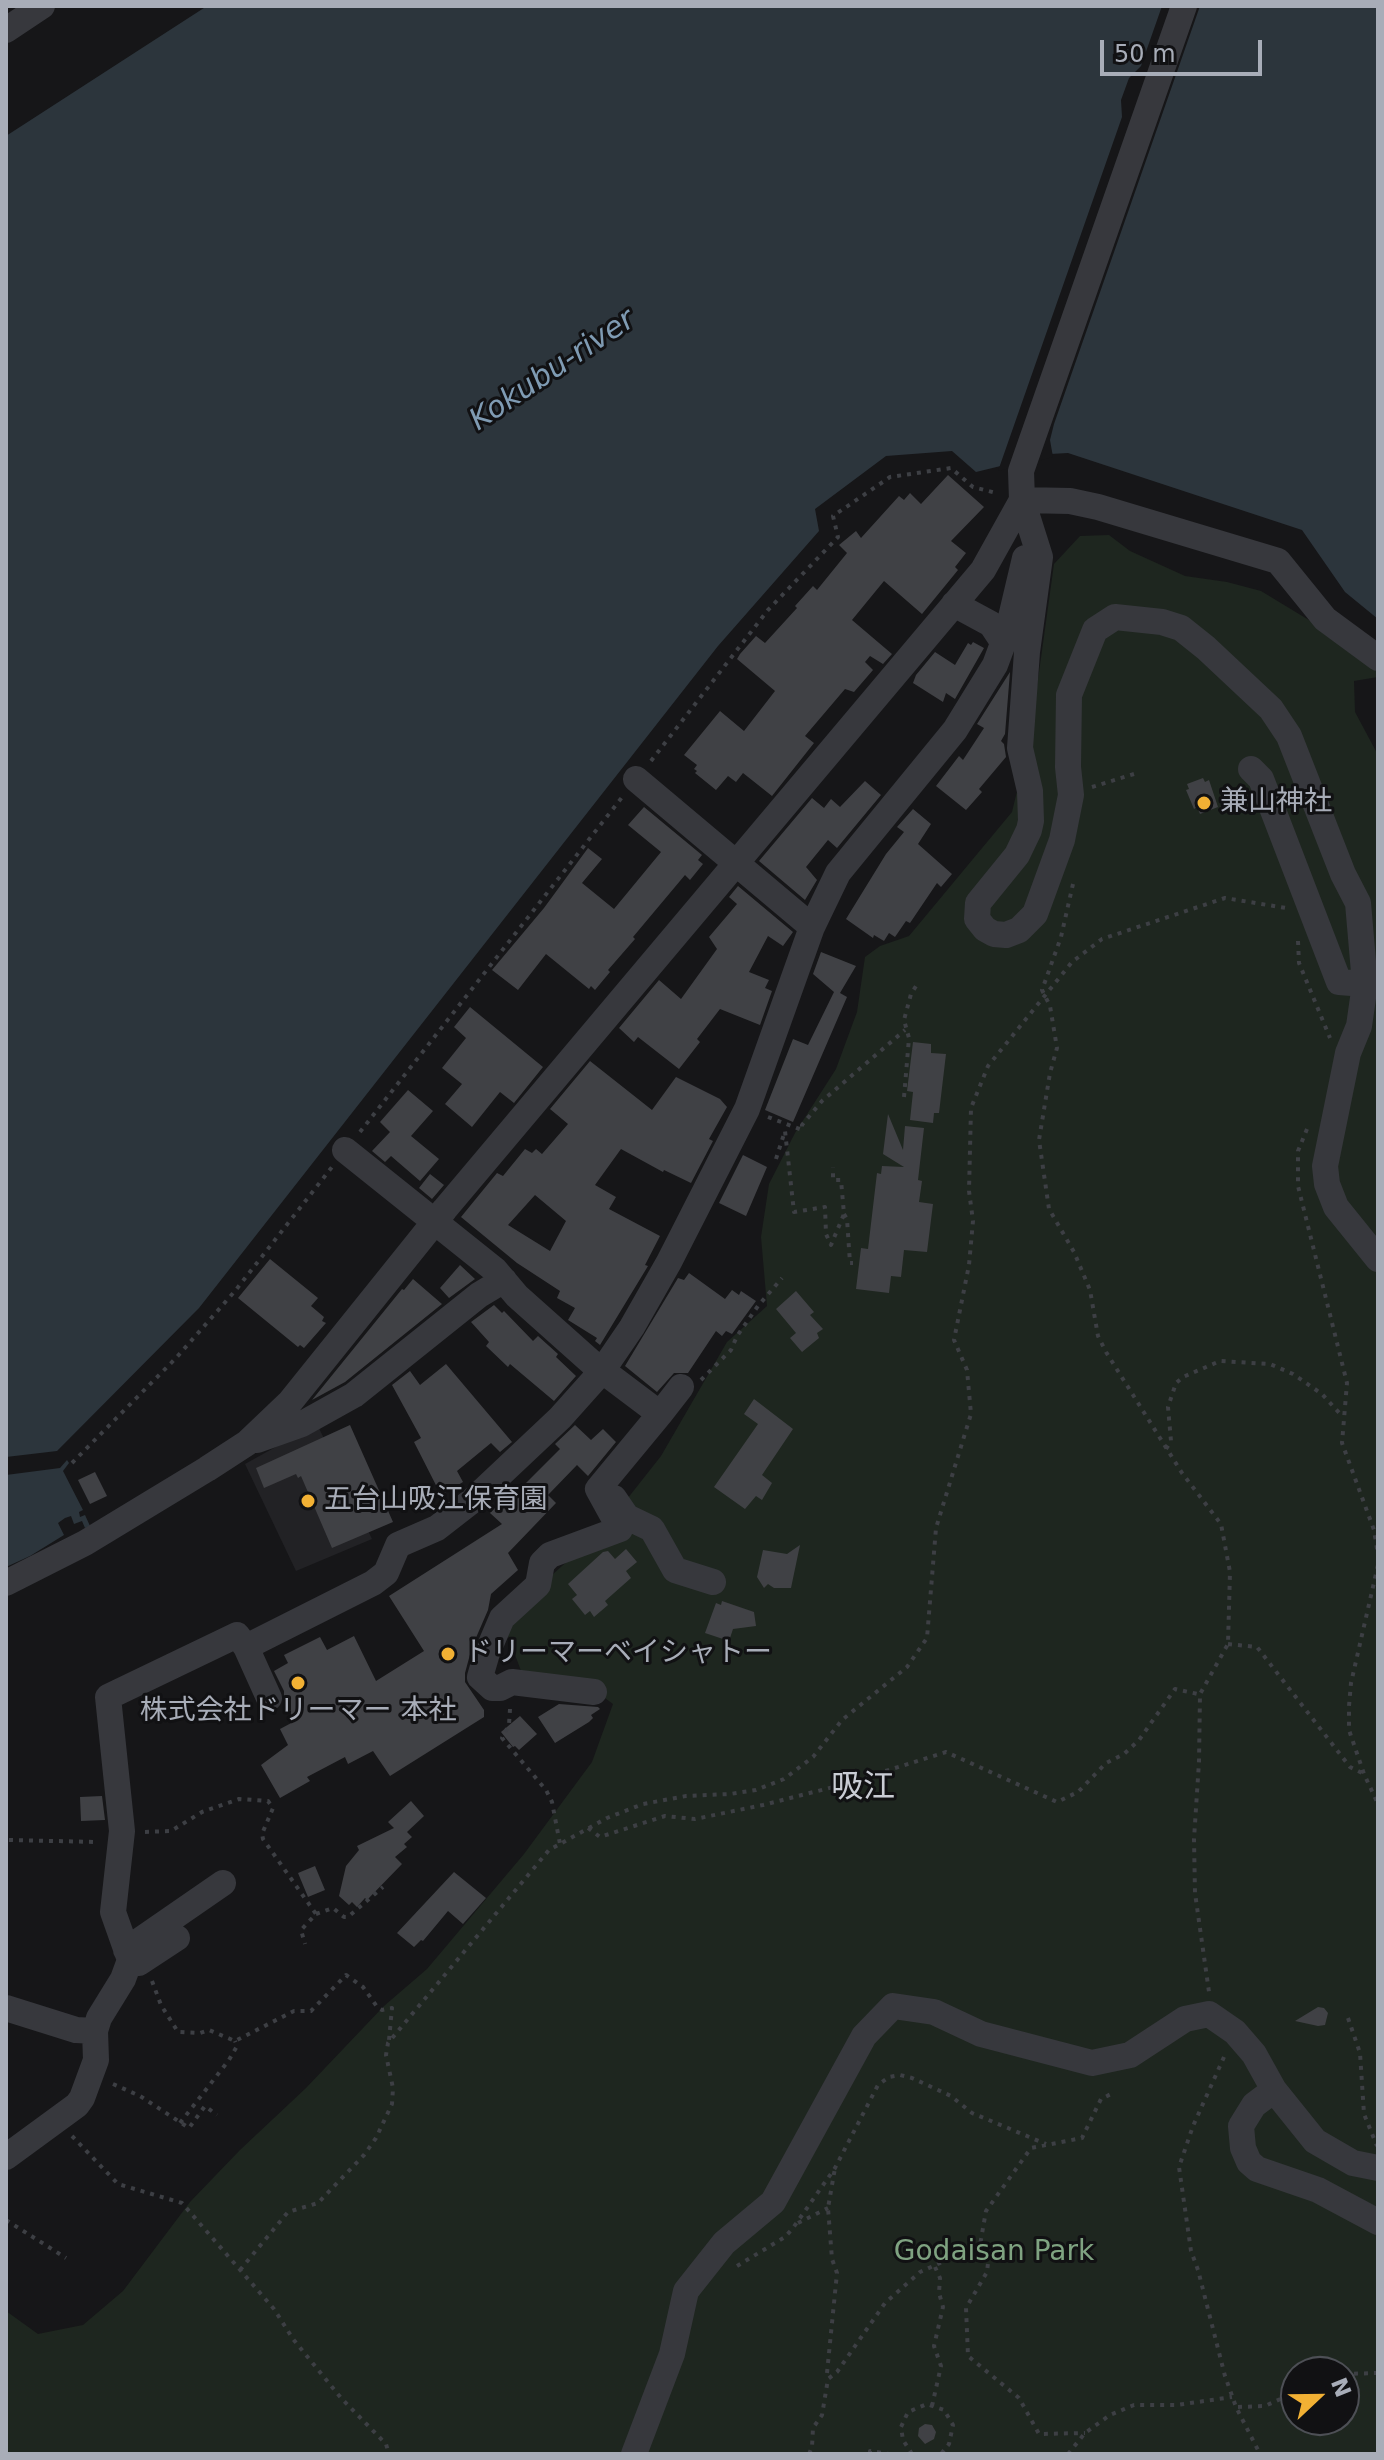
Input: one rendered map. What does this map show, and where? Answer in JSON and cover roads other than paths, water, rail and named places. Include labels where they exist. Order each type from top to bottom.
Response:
[{"type":"street","points":[[6,30],[42,6]]},
{"type":"street","points":[[1184,6],[1021,471],[1022,500],[1040,557],[1027,652],[1020,748],[1030,791],[1031,821],[1017,855],[978,903],[977,919],[994,934],[1006,935],[1019,930],[1035,914],[1062,840],[1071,795],[1068,767],[1069,695],[1095,630],[1115,617],[1162,622],[1181,628],[1244,681],[1271,709],[1289,736],[1343,874],[1358,903],[1365,984],[1359,1026],[1348,1053],[1325,1166],[1327,1184],[1336,1207],[1378,1259]]},
{"type":"street","points":[[6,1583],[85,1543],[247,1443],[290,1402],[435,1222],[919,642],[983,570],[1022,500]]},
{"type":"street","points":[[1022,500],[1070,501],[1098,507],[1278,561],[1325,619],[1378,658]]},
{"type":"street","points":[[246,1647],[373,1583],[386,1573],[398,1545],[437,1528],[473,1500],[560,1418],[602,1371],[632,1327],[669,1262],[747,1109],[812,927],[838,873],[955,730],[983,688],[1003,642],[1031,532]]},
{"type":"street","points":[[954,604],[983,617],[997,630],[1003,642]]},
{"type":"street","points":[[1251,769],[1261,779],[1339,982],[1365,984]]},
{"type":"street","points":[[636,779],[812,927]]},
{"type":"street","points":[[345,1150],[484,1261],[517,1296],[602,1371],[660,1414]]},
{"type":"street","points":[[247,1443],[302,1424],[354,1395],[479,1295],[504,1280]]},
{"type":"street","points":[[594,1692],[512,1682],[492,1688],[480,1677],[502,1618],[538,1585],[540,1568],[550,1555],[620,1529],[598,1489],[660,1414],[691,1384]]},
{"type":"street","points":[[604,1482],[627,1517],[652,1529],[675,1570],[713,1582]]},
{"type":"street","points":[[133,1957],[113,1912],[121,1837],[108,1697],[237,1635],[246,1647],[269,1698]]},
{"type":"street","points":[[6,2157],[77,2105],[92,2077],[96,2060],[95,2031],[99,2018],[133,1957],[223,1883]]},
{"type":"street","points":[[133,1957],[177,1938]]},
{"type":"street","points":[[634,2454],[672,2354],[686,2291],[724,2243],[773,2202],[864,2036],[893,2006],[934,2012],[981,2034],[1092,2063],[1130,2055],[1185,2019],[1209,2014],[1235,2032],[1254,2054],[1274,2090],[1315,2141],[1353,2163],[1378,2168]]},
{"type":"street","points":[[6,2008],[76,2030],[95,2031]]},
{"type":"street","points":[[1274,2090],[1254,2105],[1241,2126],[1243,2148],[1249,2162],[1257,2169],[1318,2190],[1378,2222]]},
{"type":"water","name":"Kokubu-river","points":[[207,6],[1378,6],[1378,619],[1345,592],[1302,530],[1068,453],[1050,454],[976,472],[952,451],[886,456],[815,509],[819,531],[718,646],[199,1308],[57,1451],[6,1457],[6,136]]},
{"type":"water","points":[[67,1460],[69,1463],[63,1471],[83,1510],[79,1512],[80,1517],[85,1515],[90,1526],[85,1528],[82,1521],[74,1524],[71,1516],[65,1518],[58,1523],[64,1535],[6,1567],[6,1475],[60,1468]]},
{"type":"place","name":"兼山神社","points":[[1204,803]]},
{"type":"place","name":"五台山吸江保育園","points":[[308,1501]]},
{"type":"place","name":"ドリーマーベイシャトー","points":[[448,1654]]},
{"type":"place","name":"株式会社ドリーマー 本社","points":[[298,1683]]},
{"type":"district","name":"吸江","points":[[863,1789]]},
{"type":"park label","name":"Godaisan Park","points":[[994,2253]]}]
